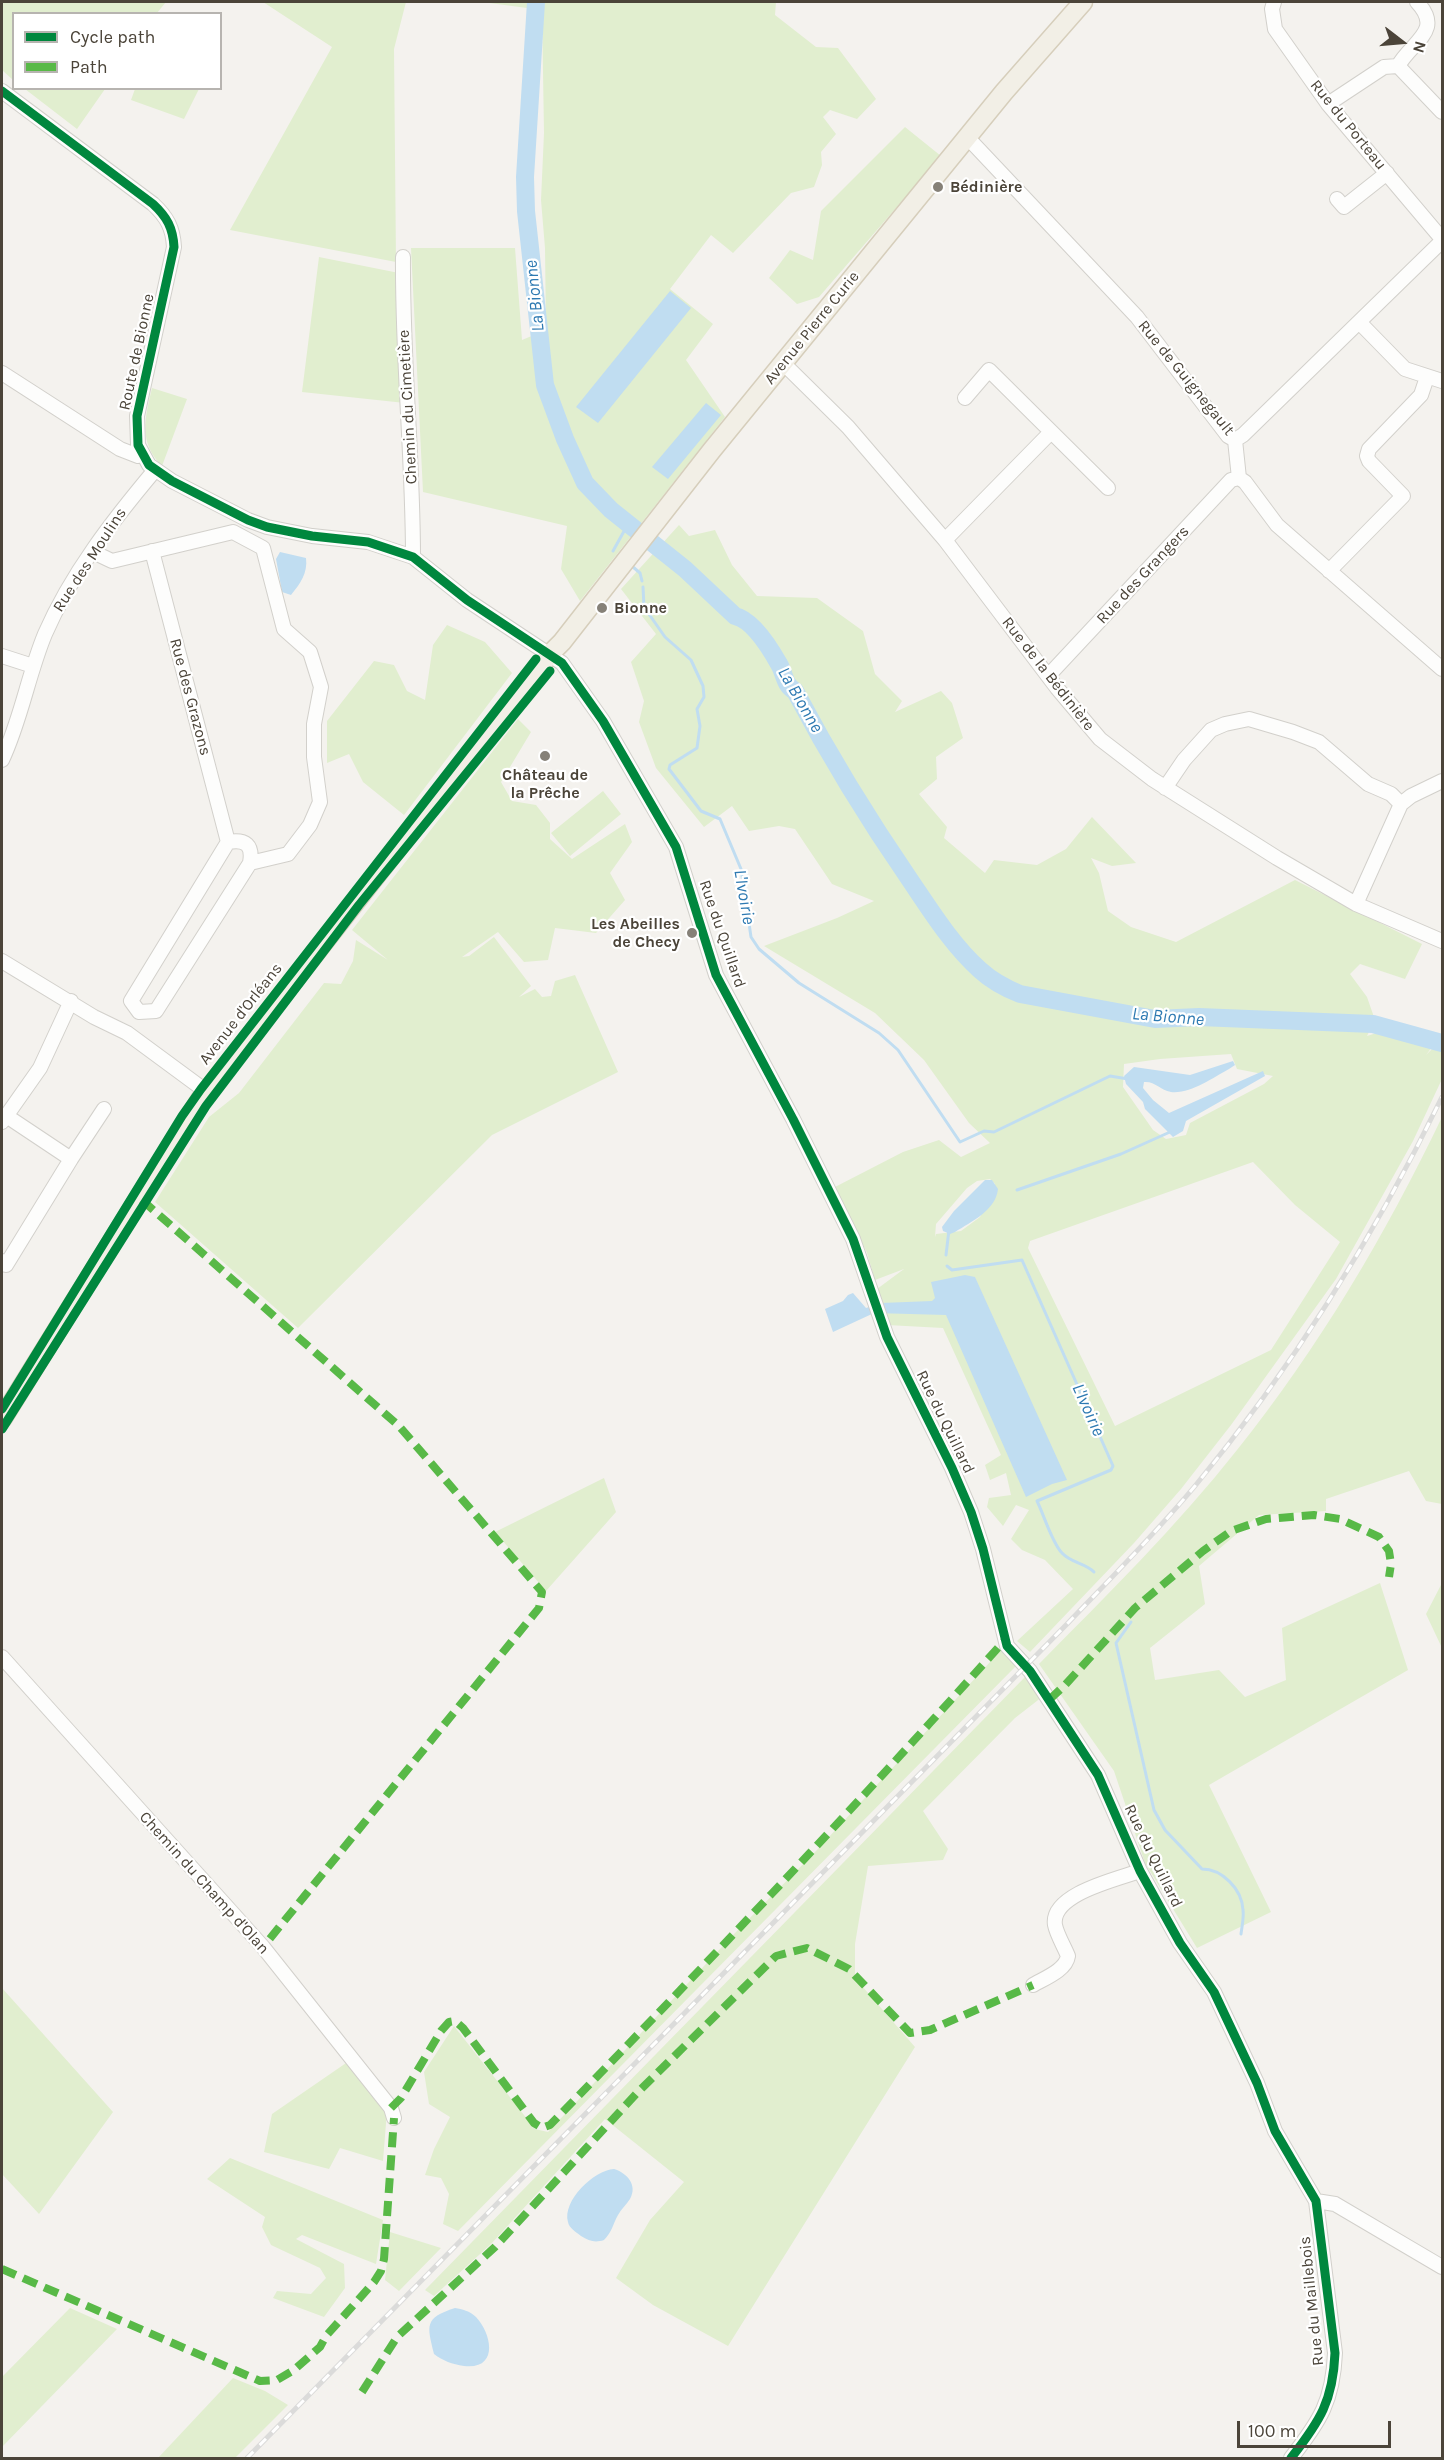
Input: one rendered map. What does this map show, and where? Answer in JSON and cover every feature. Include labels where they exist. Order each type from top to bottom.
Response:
[{"type":"main road","name":"Avenue Pierre Curie","points":[[634,547],[967,137],[1083,2]]},
{"type":"main road","name":"Avenue d'Orléans","points":[[2,1419],[207,1092],[418,822],[511,708],[549,655],[562,642],[634,547]]},
{"type":"street","name":"Rue du Porteau","points":[[1235,440],[1244,435],[1443,240],[1328,104],[1275,29],[1272,9],[1274,2]]},
{"type":"street","points":[[1398,66],[1404,55],[1431,34],[1434,28],[1432,18],[1417,2]]},
{"type":"street","points":[[1328,104],[1384,68],[1398,66]]},
{"type":"street","points":[[1398,66],[1443,112]]},
{"type":"street","name":"Route de Bionne","points":[[2,91],[153,204],[164,214],[172,228],[174,247],[136,429],[142,454],[155,470],[248,520],[267,527],[312,536],[368,542],[413,556],[467,600],[549,655]]},
{"type":"street","name":"Rue de Guignegault","points":[[967,137],[1137,317],[1228,436],[1235,440],[1239,478]]},
{"type":"street","points":[[1337,199],[1344,207],[1387,173]]},
{"type":"street","name":"Chemin du Cimetière","points":[[403,257],[404,368],[413,487],[413,556]]},
{"type":"street","points":[[1360,323],[1405,369],[1443,381]]},
{"type":"street","name":"Rue de la Bédinière","points":[[783,363],[848,427],[945,540],[1057,688],[1100,739],[1165,788],[1277,858],[1356,904],[1443,941]]},
{"type":"street","points":[[965,398],[989,370],[1108,488]]},
{"type":"street","points":[[2,373],[120,449],[138,456],[142,454]]},
{"type":"street","points":[[1329,571],[1403,496],[1368,461],[1366,456],[1369,449],[1421,395],[1427,376]]},
{"type":"street","points":[[945,540],[1051,432]]},
{"type":"street","name":"Rue des Moulins","points":[[2,760],[12,739],[33,666],[63,598],[131,496],[155,470]]},
{"type":"street","points":[[1239,478],[1245,482],[1277,525],[1443,669]]},
{"type":"street","name":"Rue des Grangers","points":[[1049,675],[1231,480],[1239,478]]},
{"type":"street","points":[[93,552],[112,561],[233,532],[262,548],[284,629],[310,652],[321,687],[314,724],[314,757],[320,806],[310,825],[288,854],[250,863]]},
{"type":"street","name":"Rue des Grazons","points":[[152,551],[228,842]]},
{"type":"street","name":"Rue du Quillard","points":[[549,655],[562,663],[603,721],[676,847],[716,975],[793,1119],[853,1239],[887,1337],[952,1468],[971,1512],[983,1549],[1006,1646],[1030,1671],[1098,1774],[1140,1871],[1180,1943],[1214,1992],[1257,2083],[1275,2131],[1316,2201]]},
{"type":"street","points":[[2,656],[33,666]]},
{"type":"street","points":[[1165,788],[1184,760],[1212,730],[1225,724],[1249,719],[1319,742],[1363,780],[1391,794],[1401,804]]},
{"type":"street","points":[[1356,904],[1401,804],[1411,796],[1443,781]]},
{"type":"street","points":[[228,842],[243,842],[252,852],[250,863],[156,1011],[139,1012],[131,1001],[228,842]]},
{"type":"street","points":[[2,961],[94,1017],[127,1034],[207,1092]]},
{"type":"street","points":[[71,1001],[40,1068],[4,1114],[71,1159]]},
{"type":"street","points":[[127,1034],[139,1012]]},
{"type":"street","points":[[2,1261],[6,1264],[104,1109]]},
{"type":"street","name":"Chemin du Champ d'Olan","points":[[2,1657],[263,1947],[391,2108],[394,2118]]},
{"type":"street","points":[[1034,1985],[1063,1967],[1067,1961],[1068,1956],[1055,1926],[1055,1918],[1061,1905],[1074,1895],[1140,1871]]},
{"type":"street","points":[[1316,2201],[1335,2204],[1443,2267]]},
{"type":"street","name":"Rue du Maillebois","points":[[1291,2458],[1319,2420],[1329,2400],[1334,2375],[1334,2342],[1316,2201]]},
{"type":"green space","points":[[2,2],[166,2],[158,12],[12,12],[12,79],[2,70]]},
{"type":"green space","points":[[263,2],[406,2],[394,49],[396,262],[230,230],[332,47]]},
{"type":"green space","points":[[482,2],[776,2],[775,15],[816,47],[838,48],[876,99],[857,119],[830,110],[823,117],[836,134],[821,152],[822,165],[814,187],[791,193],[733,253],[711,235],[670,289],[713,324],[686,360],[725,417],[580,601],[561,569],[567,526],[423,492],[411,248],[515,248],[522,340],[546,330],[545,248],[541,200],[544,133],[542,10]]},
{"type":"green space","points":[[26,90],[104,90],[77,129]]},
{"type":"green space","points":[[134,90],[198,90],[184,119],[131,100]]},
{"type":"green space","points":[[905,127],[941,156],[819,297],[797,304],[769,278],[790,250],[813,260],[821,211]]},
{"type":"green space","points":[[319,257],[399,273],[405,403],[302,392]]},
{"type":"green space","points":[[152,388],[187,399],[162,466],[154,457],[146,439],[147,409]]},
{"type":"green space","points":[[679,525],[689,536],[715,530],[732,565],[757,596],[817,598],[863,631],[875,674],[902,701],[895,712],[941,691],[952,703],[963,738],[936,757],[937,779],[919,794],[947,827],[944,838],[985,873],[994,860],[1037,865],[1066,849],[1092,817],[1136,863],[1112,866],[1091,858],[1099,873],[1108,911],[1131,927],[1176,942],[1295,880],[1422,944],[1405,979],[1360,964],[1350,974],[1367,997],[1375,1020],[1367,1036],[1386,1030],[1435,1043],[1426,1055],[1442,1039],[1442,1079],[1413,1141],[1336,1279],[1231,1425],[1181,1489],[1134,1543],[1030,1652],[1017,1641],[1073,1589],[1045,1560],[1022,1550],[1011,1539],[1029,1510],[1016,1505],[1003,1526],[987,1507],[989,1498],[1011,1495],[1006,1473],[990,1480],[985,1465],[1001,1455],[943,1328],[887,1325],[877,1289],[904,1269],[875,1280],[867,1253],[835,1187],[903,1152],[939,1140],[961,1157],[990,1143],[969,1123],[924,1060],[875,1013],[764,946],[874,901],[832,884],[795,829],[779,826],[749,831],[732,806],[704,827],[656,768],[639,722],[644,701],[631,662],[656,634],[621,589]],"holes":[[[1231,1054],[1237,1069],[1273,1076],[1264,1084],[1190,1123],[1186,1135],[1166,1139],[1153,1130],[1123,1087],[1124,1064]],[[1253,1162],[1295,1205],[1340,1242],[1271,1350],[1115,1426],[1028,1248],[1030,1241]],[[990,1179],[995,1184],[980,1217],[961,1231],[936,1234],[935,1237],[936,1224],[967,1188],[977,1181]]]},
{"type":"green space","points":[[447,625],[485,642],[512,673],[404,815],[363,782],[349,754],[327,763],[327,721],[374,661],[394,665],[407,691],[425,700],[433,645]]},
{"type":"green space","points":[[518,719],[531,732],[501,782],[512,801],[536,805],[550,823],[550,839],[572,859],[625,824],[632,842],[610,873],[625,900],[596,933],[555,928],[548,960],[524,962],[498,932],[462,957],[469,956],[494,937],[531,986],[519,997],[535,989],[542,997],[551,996],[555,981],[575,975],[618,1072],[492,1135],[298,1328],[155,1202],[209,1117],[239,1093],[324,983],[341,984],[353,961],[356,940],[388,960],[352,930]]},
{"type":"green space","points":[[603,791],[621,814],[570,856],[551,833]]},
{"type":"green space","points":[[1442,1117],[1442,1504],[1426,1501],[1409,1471],[1326,1499],[1326,1511],[1259,1515],[1199,1566],[1205,1604],[1150,1648],[1155,1680],[1219,1670],[1245,1697],[1286,1680],[1282,1628],[1380,1583],[1408,1670],[1209,1785],[1271,1912],[1197,1948],[1145,1863],[1114,1771],[1039,1664],[1166,1533],[1214,1478],[1267,1411],[1349,1290],[1398,1204]]},
{"type":"green space","points":[[604,1478],[616,1512],[546,1591],[495,1532]]},
{"type":"green space","points":[[1442,1583],[1442,1648],[1426,1614]]},
{"type":"green space","points":[[1002,1649],[1016,1666],[458,2231],[443,2224],[449,2194],[441,2178],[425,2175],[434,2149],[450,2117],[429,2104],[424,2072],[454,2026],[535,2129],[548,2132],[735,1933],[816,1851]]},
{"type":"green space","points":[[1026,1676],[1042,1697],[1015,1718],[923,1811],[948,1849],[943,1860],[868,1866],[855,1944],[855,1978],[915,2047],[728,2346],[653,2305],[616,2278],[650,2220],[684,2182],[605,2119],[491,2244],[434,2296],[425,2290]]},
{"type":"green space","points":[[2,1988],[113,2112],[39,2214],[2,2174]]},
{"type":"green space","points":[[349,2061],[387,2111],[383,2161],[340,2148],[329,2169],[264,2152],[272,2114]]},
{"type":"green space","points":[[230,2158],[383,2220],[376,2264],[302,2235],[296,2239],[344,2264],[345,2288],[324,2317],[273,2298],[277,2291],[311,2294],[326,2278],[320,2268],[271,2245],[262,2227],[265,2217],[207,2179]]},
{"type":"green space","points":[[390,2232],[441,2248],[399,2291],[385,2280]]},
{"type":"green space","points":[[70,2308],[117,2329],[2,2447],[2,2377]]},
{"type":"green space","points":[[233,2378],[265,2391],[288,2405],[235,2458],[158,2458]]},
{"type":"water","points":[[670,291],[691,308],[598,423],[576,407]]},
{"type":"water","points":[[706,403],[721,415],[668,479],[652,467]]},
{"type":"water","points":[[280,552],[306,558],[305,573],[291,595],[282,592],[276,559]]},
{"type":"water","points":[[1233,1061],[1235,1065],[1229,1069],[1186,1091],[1171,1092],[1144,1082],[1143,1088],[1169,1113],[1263,1071],[1265,1076],[1186,1121],[1183,1131],[1173,1137],[1145,1109],[1143,1102],[1126,1084],[1124,1076],[1134,1067],[1190,1075]]},
{"type":"water","points":[[985,1180],[992,1180],[998,1189],[993,1203],[975,1220],[955,1232],[950,1234],[943,1231],[942,1227],[954,1211]]},
{"type":"water","points":[[965,1275],[975,1277],[1067,1480],[1052,1484],[1026,1497],[946,1315],[874,1313],[833,1332],[825,1309],[843,1301],[853,1293],[866,1308],[881,1303],[932,1301],[935,1298],[931,1282]]},
{"type":"water","points":[[614,2169],[623,2173],[630,2180],[632,2194],[604,2240],[589,2240],[571,2228],[567,2214],[570,2205],[581,2188],[589,2181]]},
{"type":"water","points":[[455,2308],[474,2315],[486,2332],[489,2349],[487,2357],[475,2366],[452,2363],[434,2354],[430,2324],[438,2315]]},
{"type":"waterway","name":"La Bionne","points":[[536,2],[525,177],[526,211],[545,385],[565,439],[585,483],[611,510],[685,569],[760,636],[781,668],[791,689],[795,691],[864,811],[934,916],[960,950],[989,978],[1020,994],[1155,1019],[1199,1017],[1373,1024],[1442,1043]]},
{"type":"waterway","name":"L'Ivoirie","points":[[613,551],[628,524]]},
{"type":"waterway","name":"L'Ivoirie","points":[[633,567],[640,573],[642,581]]},
{"type":"waterway","name":"L'Ivoirie","points":[[643,587],[644,607],[665,637],[691,660],[703,686],[704,697],[697,709],[700,726],[697,748],[670,765],[669,769],[701,811],[720,819],[741,869],[751,937],[759,949],[799,983],[879,1033],[898,1050],[960,1142],[984,1131],[994,1132],[1110,1076],[1128,1079]]},
{"type":"waterway","points":[[1017,1190],[1121,1154],[1170,1132]]},
{"type":"waterway","name":"L'Ivoirie","points":[[946,1255],[949,1230]]},
{"type":"waterway","name":"L'Ivoirie","points":[[947,1266],[952,1270],[1022,1260],[1113,1466],[1111,1470],[1037,1501],[1062,1553],[1094,1572]]},
{"type":"waterway","name":"L'Ivoirie","points":[[1131,1622],[1116,1643],[1154,1810],[1165,1830],[1202,1869],[1217,1872],[1235,1888],[1242,1902],[1241,1934]]},
{"type":"railway","points":[[247,2458],[1068,1623],[1180,1504],[1266,1394],[1330,1299],[1389,1199],[1442,1097]]},
{"type":"marked path","points":[[142,1200],[399,1426],[542,1592],[539,1608],[263,1947]]},
{"type":"marked path","points":[[1049,1700],[1135,1608],[1203,1551],[1231,1531],[1266,1519],[1314,1515],[1340,1519],[1379,1537],[1389,1551],[1391,1564],[1389,1577]]},
{"type":"marked path","points":[[391,2108],[401,2098],[441,2031],[449,2022],[455,2021],[463,2028],[534,2123],[542,2128],[550,2125],[780,1885],[1005,1640]]},
{"type":"marked path","points":[[362,2392],[397,2337],[495,2247],[637,2093],[776,1956],[807,1948],[849,1969],[910,2033],[930,2030],[1033,1985]]},
{"type":"marked path","points":[[2,2269],[260,2381],[277,2380],[294,2370],[320,2347],[326,2336],[381,2271],[384,2259],[394,2118]]},
{"type":"cycle path","points":[[2,91],[153,204],[166,218],[171,228],[174,247],[137,416],[138,445],[149,465],[172,481],[248,520],[267,527],[312,536],[368,542],[413,557],[467,600],[562,663],[603,721],[676,847],[716,975],[793,1119],[853,1239],[887,1337],[952,1468],[971,1512],[983,1549],[1007,1646],[1030,1671],[1098,1775],[1140,1871],[1180,1943],[1214,1992],[1257,2083],[1275,2131],[1316,2201],[1335,2353],[1334,2370],[1323,2410],[1310,2433],[1291,2458]]},
{"type":"cycle path","points":[[2,1409],[182,1116],[201,1089],[536,659]]},
{"type":"cycle path","points":[[2,1429],[206,1106],[359,905],[550,671]]},
{"type":"place","name":"Bédinière","points":[[938,187]]},
{"type":"place","name":"Bionne","points":[[602,608]]},
{"type":"place","name":"Château de la Prêche","points":[[545,756]]},
{"type":"place","name":"Les Abeilles de Checy","points":[[692,933]]}]
